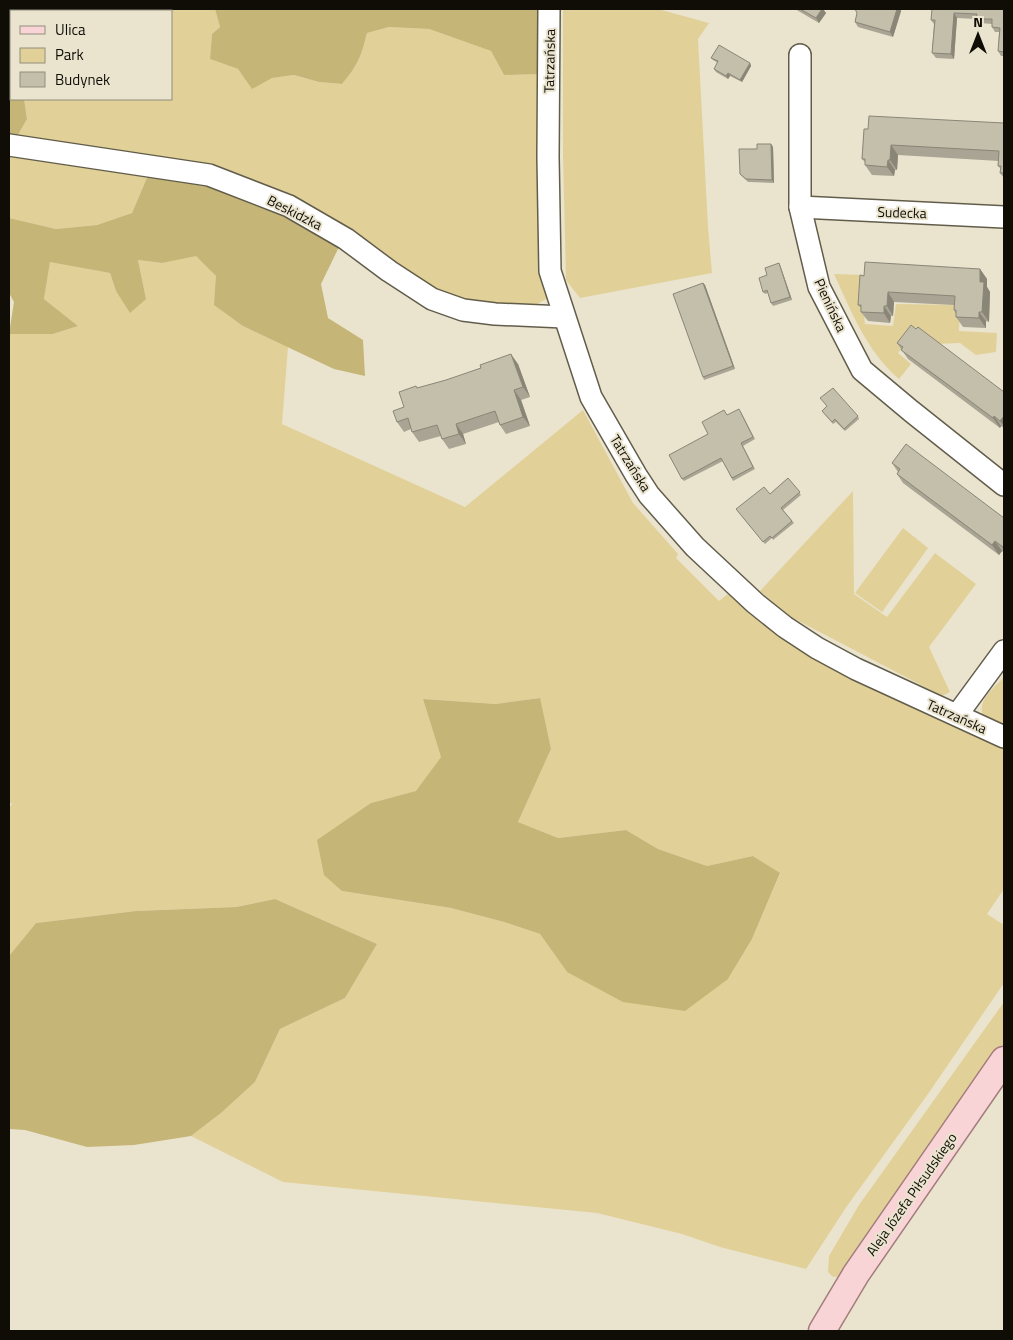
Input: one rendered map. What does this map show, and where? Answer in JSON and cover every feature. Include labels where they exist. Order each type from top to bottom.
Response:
[{"type":"main road","name":"Aleja Józefa Piłsudskiego","points":[[822,1331],[856,1274],[1004,1060]]},
{"type":"street","name":"Tatrzańska","points":[[549,9],[548,157],[550,271],[591,397],[649,494],[695,547],[755,603],[785,627],[818,648],[894,688],[1004,737]]},
{"type":"street","name":"Pienińska","points":[[800,55],[800,207],[819,287],[862,370],[1004,485]]},
{"type":"street","name":"Beskidzka","points":[[9,145],[209,175],[289,206],[346,239],[389,271],[432,299],[463,310],[495,314],[564,317]]},
{"type":"street","name":"Sudecka","points":[[800,207],[1004,217]]},
{"type":"street","points":[[957,715],[1004,651]]},
{"type":"green space","points":[[9,9],[215,9],[220,27],[212,34],[210,59],[238,69],[252,88],[272,78],[294,75],[319,82],[342,84],[358,60],[367,33],[389,27],[429,29],[491,51],[504,75],[541,74],[550,297],[537,304],[523,307],[443,298],[333,223],[15,140],[27,119],[24,100],[172,100],[172,10],[10,10],[9,77]]},
{"type":"green space","points":[[563,9],[658,9],[709,23],[698,39],[712,273],[580,298],[566,280],[563,156]]},
{"type":"green space","points":[[9,150],[149,173],[132,213],[97,225],[56,229],[9,218]]},
{"type":"green space","points":[[196,255],[216,276],[243,326],[288,347],[282,424],[465,507],[583,410],[633,503],[678,554],[676,558],[719,601],[728,594],[771,625],[904,700],[1004,748],[1004,889],[987,914],[1004,925],[1004,983],[928,1094],[847,1206],[806,1269],[720,1247],[682,1234],[597,1213],[283,1182],[191,1136],[221,1113],[255,1082],[280,1029],[345,998],[377,944],[275,899],[236,907],[136,911],[36,923],[9,956],[9,808],[12,804],[9,802],[9,334],[53,334],[78,326],[44,299],[50,261],[110,273],[116,291],[146,299],[138,260],[162,263]],"holes":[[[539,698],[551,749],[518,822],[558,838],[626,830],[658,849],[707,866],[753,856],[780,874],[752,939],[728,979],[567,972],[540,934],[451,908],[342,891],[371,803],[417,791],[441,757],[423,699],[496,704]]]},
{"type":"green space","points":[[834,274],[866,275],[865,324],[893,326],[896,304],[960,305],[959,331],[997,333],[996,352],[976,355],[960,343],[935,344],[915,333],[898,353],[911,364],[899,379],[877,356],[854,317]]},
{"type":"green space","points":[[853,491],[854,594],[887,617],[935,553],[976,584],[929,647],[950,692],[942,696],[791,617],[760,591]]},
{"type":"green space","points":[[903,528],[928,548],[882,612],[855,593]]},
{"type":"green space","points":[[1004,677],[1004,725],[983,715],[982,704],[988,694]]},
{"type":"green space","points":[[1004,1002],[1004,1043],[877,1224],[844,1276],[833,1277],[828,1272],[829,1256],[859,1205]]},
{"type":"shaded area","points":[[215,9],[539,9],[541,74],[504,75],[491,51],[429,29],[389,27],[367,33],[358,60],[342,84],[319,82],[294,75],[272,78],[252,89],[238,69],[210,59],[212,34],[220,27]]},
{"type":"shaded area","points":[[9,77],[10,100],[24,100],[27,119],[15,140],[9,137]]},
{"type":"shaded area","points":[[149,173],[205,180],[309,223],[339,247],[321,284],[328,318],[363,340],[365,376],[334,369],[243,326],[214,305],[216,276],[196,256],[162,263],[138,260],[146,299],[130,313],[116,291],[110,273],[50,262],[44,299],[78,326],[53,334],[9,334],[14,302],[9,293],[9,218],[56,229],[97,225],[132,213]]},
{"type":"shaded area","points":[[540,698],[551,749],[518,822],[558,838],[626,830],[658,849],[707,866],[753,856],[780,873],[752,939],[728,979],[685,1011],[623,1002],[567,972],[540,934],[451,908],[342,891],[324,875],[317,840],[371,803],[416,791],[441,757],[423,699],[496,704]]},
{"type":"shaded area","points":[[275,899],[377,944],[345,998],[280,1029],[255,1082],[221,1113],[191,1136],[134,1145],[87,1147],[25,1130],[9,1129],[9,956],[36,923],[136,911],[236,907]]},
{"type":"building","points":[[800,9],[822,9],[816,18]]},
{"type":"building","points":[[855,9],[897,9],[890,32],[855,22],[857,13]]},
{"type":"building","points":[[932,9],[1004,9],[1004,52],[998,51],[1000,28],[992,27],[992,19],[976,19],[977,14],[954,13],[951,54],[932,53],[935,20],[931,20]]},
{"type":"building","points":[[719,45],[750,63],[740,80],[728,73],[726,76],[714,69],[718,61],[711,58]]},
{"type":"building","points":[[869,116],[1004,123],[1004,173],[1000,173],[1001,166],[998,166],[999,151],[891,145],[890,160],[888,160],[887,167],[865,165],[865,159],[862,159],[864,129],[868,129]]},
{"type":"building","points":[[757,144],[771,144],[772,180],[746,179],[740,174],[739,149],[757,149]]},
{"type":"building","points":[[865,262],[980,269],[980,282],[984,282],[982,312],[979,312],[979,318],[956,317],[956,310],[954,310],[955,296],[888,292],[887,306],[884,306],[884,313],[861,312],[861,305],[858,305],[860,275],[864,276]]},
{"type":"building","points":[[779,263],[790,297],[771,303],[767,290],[763,292],[759,278],[767,275],[765,268]]},
{"type":"building","points":[[703,283],[733,366],[703,377],[673,294]]},
{"type":"building","points":[[911,325],[916,329],[918,327],[1004,392],[1004,416],[1000,421],[994,416],[993,418],[901,350],[903,347],[897,343]]},
{"type":"building","points":[[511,354],[523,387],[514,390],[523,417],[500,425],[495,411],[456,424],[459,434],[442,439],[437,425],[412,432],[408,418],[397,422],[393,411],[404,407],[399,392],[416,386],[417,388],[446,380],[481,368],[480,365]]},
{"type":"building","points":[[833,388],[858,416],[844,429],[835,419],[832,422],[822,411],[827,406],[820,398]]},
{"type":"building","points":[[739,409],[753,437],[741,443],[753,467],[732,478],[721,458],[682,479],[669,455],[708,434],[702,422],[724,410],[727,415]]},
{"type":"building","points":[[906,444],[1004,518],[1003,547],[995,541],[992,545],[897,474],[900,469],[892,463]]},
{"type":"building","points":[[788,478],[800,492],[781,508],[792,521],[772,538],[770,536],[763,542],[736,509],[764,487],[770,494]]}]
